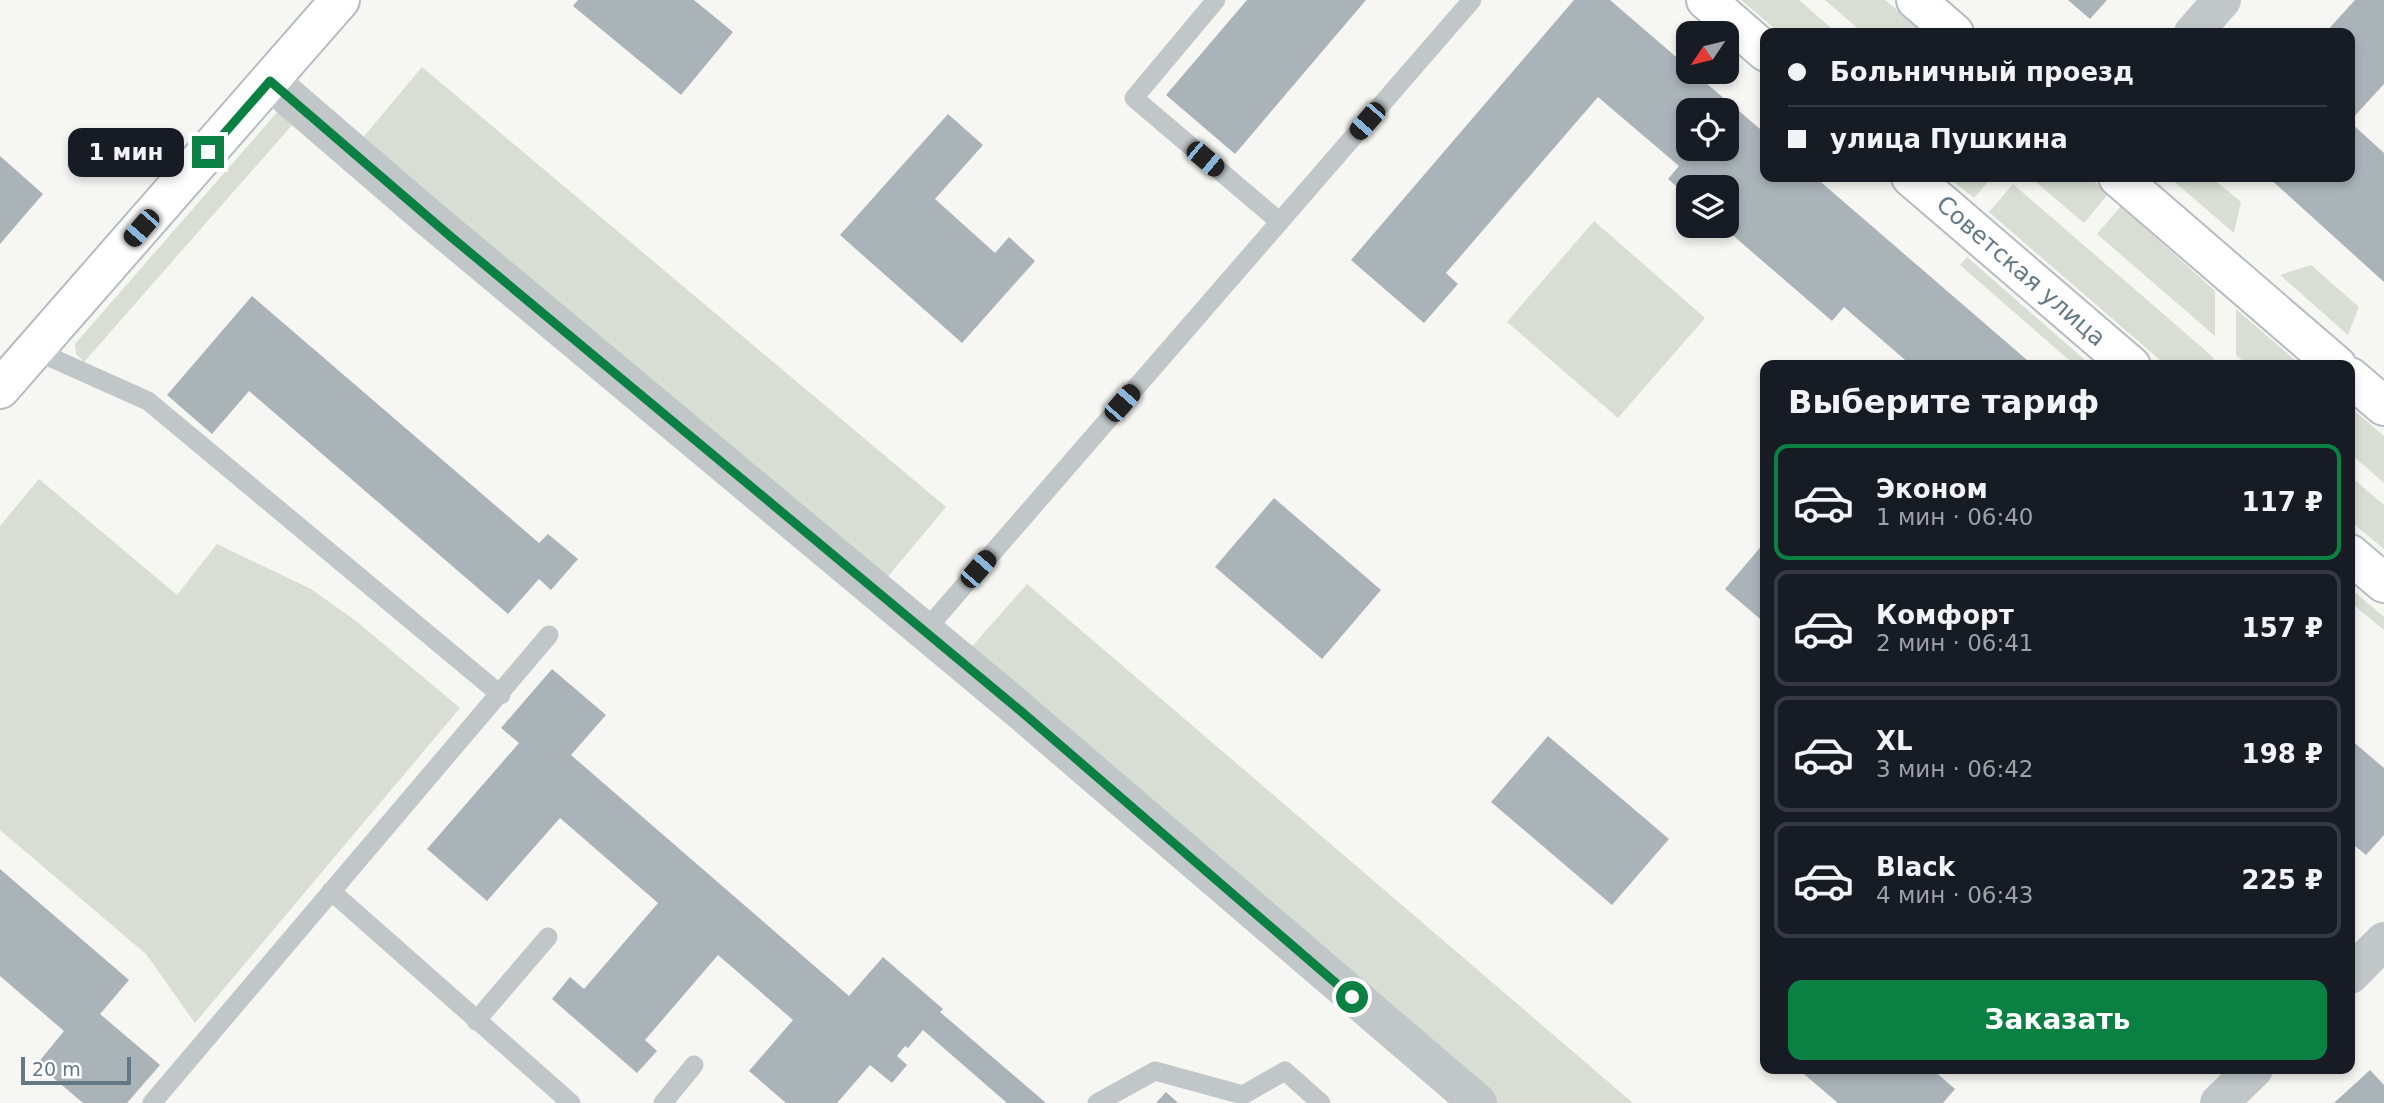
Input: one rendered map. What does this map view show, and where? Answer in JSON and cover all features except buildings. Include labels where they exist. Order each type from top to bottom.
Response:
[{"type":"main road","points":[[0,389],[340,0]]},
{"type":"main road","points":[[1706,0],[1760,47]]},
{"type":"main road","points":[[1916,0],[1948,28]]},
{"type":"main road","name":"Советская улица","points":[[1917,182],[2124,360]]},
{"type":"main road","points":[[2124,182],[2330,360]]},
{"type":"main road","points":[[2355,381],[2384,406]]},
{"type":"main road","points":[[2355,558],[2384,583]]},
{"type":"street","points":[[2197,28],[2222,0]]},
{"type":"street","points":[[270,81],[439,227],[924,632],[1478,1103]]},
{"type":"street","points":[[2355,970],[2384,941]]},
{"type":"street","points":[[2219,1103],[2249,1074]]},
{"type":"lane","points":[[1216,0],[1134,98],[1280,222]]},
{"type":"lane","points":[[924,632],[1472,0]]},
{"type":"lane","points":[[34,350],[148,401],[500,695]]},
{"type":"lane","points":[[152,1103],[549,635]]},
{"type":"lane","points":[[331,891],[571,1103]]},
{"type":"lane","points":[[476,1021],[548,937]]},
{"type":"lane","points":[[663,1103],[694,1065]]},
{"type":"lane","points":[[1097,1103],[1155,1071],[1243,1095],[1284,1071],[1321,1103]]},
{"type":"shaded area","points":[[1741,0],[1799,0],[1831,28],[1774,28]]},
{"type":"shaded area","points":[[1825,0],[1885,0],[1918,28],[1857,28]]},
{"type":"shaded area","points":[[422,67],[946,507],[885,580],[360,141]]},
{"type":"shaded area","points":[[279,110],[300,116],[84,362],[76,354],[75,344]]},
{"type":"shaded area","points":[[1954,182],[1988,182],[1974,198]]},
{"type":"shaded area","points":[[2036,182],[2095,182],[2108,194],[2084,223]]},
{"type":"shaded area","points":[[2175,182],[2217,182],[2241,202],[2234,233]]},
{"type":"shaded area","points":[[2013,184],[2213,360],[2160,360],[1989,212]]},
{"type":"shaded area","points":[[2121,206],[2215,291],[2215,336],[2097,234]]},
{"type":"shaded area","points":[[1594,221],[1705,318],[1618,418],[1507,322]]},
{"type":"shaded area","points":[[1967,257],[2085,360],[2069,360],[1960,265]]},
{"type":"shaded area","points":[[2311,265],[2359,307],[2348,335],[2280,275]]},
{"type":"shaded area","points":[[2236,309],[2295,360],[2242,360],[2236,355]]},
{"type":"shaded area","points":[[2355,411],[2384,436],[2384,483],[2355,457]]},
{"type":"shaded area","points":[[39,479],[177,595],[217,544],[311,589],[356,621],[460,708],[195,1023],[146,954],[0,830],[0,526]]},
{"type":"shaded area","points":[[2355,480],[2384,505],[2384,549],[2355,525]]},
{"type":"shaded area","points":[[1027,584],[1633,1103],[1496,1103],[968,651]]},
{"type":"shaded area","points":[[2355,592],[2384,617],[2384,630],[2355,606]]},
{"type":"route","points":[[208,152],[270,81],[450,236],[1023,713],[1352,997]]}]
